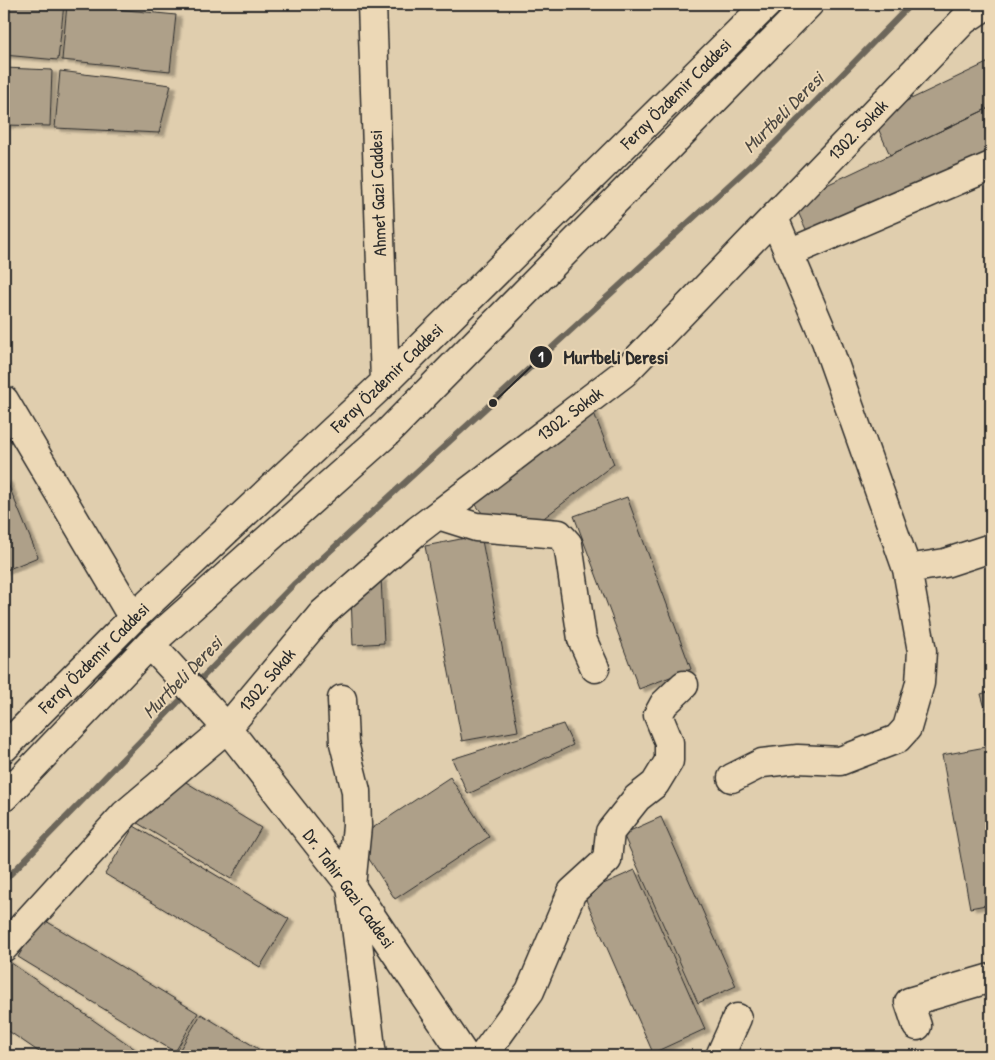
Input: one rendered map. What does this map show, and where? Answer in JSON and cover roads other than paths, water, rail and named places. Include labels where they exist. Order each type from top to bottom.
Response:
[{"type":"street","name":"Ahmet Gazi Caddesi","points":[[372,4],[385,382]]},
{"type":"street","name":"Feray Özdemir Caddesi","points":[[4,749],[134,618],[385,382],[767,4]]},
{"type":"street","points":[[4,797],[150,644],[387,433],[809,4]]},
{"type":"street","name":"1302. Sokak","points":[[4,947],[125,814],[227,728],[323,613],[438,514],[624,373],[964,20],[988,4]]},
{"type":"street","points":[[790,253],[991,166]]},
{"type":"street","points":[[732,778],[762,763],[798,759],[840,761],[897,739],[907,728],[920,683],[922,651],[907,569],[826,341],[774,218]]},
{"type":"street","points":[[4,400],[134,618]]},
{"type":"street","points":[[438,514],[476,527],[559,534],[568,544],[582,639],[595,668]]},
{"type":"street","points":[[907,569],[945,563],[991,548]]},
{"type":"street","name":"Dr. Tahir Gazi Caddesi","points":[[150,644],[227,728],[351,886],[465,1056]]},
{"type":"street","points":[[482,1056],[530,991],[572,892],[607,860],[610,832],[637,798],[655,784],[670,761],[669,742],[658,715],[664,704],[684,685]]},
{"type":"street","points":[[342,700],[344,744],[356,791],[357,826],[351,886],[372,1056]]},
{"type":"street","points":[[4,749],[23,777]]},
{"type":"street","points":[[917,1026],[909,1002],[991,978]]},
{"type":"street","points":[[720,1056],[737,1018]]},
{"type":"waterway","name":"Murtbeli Deresi","points":[[195,685],[293,585],[774,144],[911,4]]},
{"type":"waterway","name":"Murtbeli Deresi","points":[[4,881],[186,694]]},
{"type":"place","name":"Murtbeli Deresi","points":[[493,403]]}]
